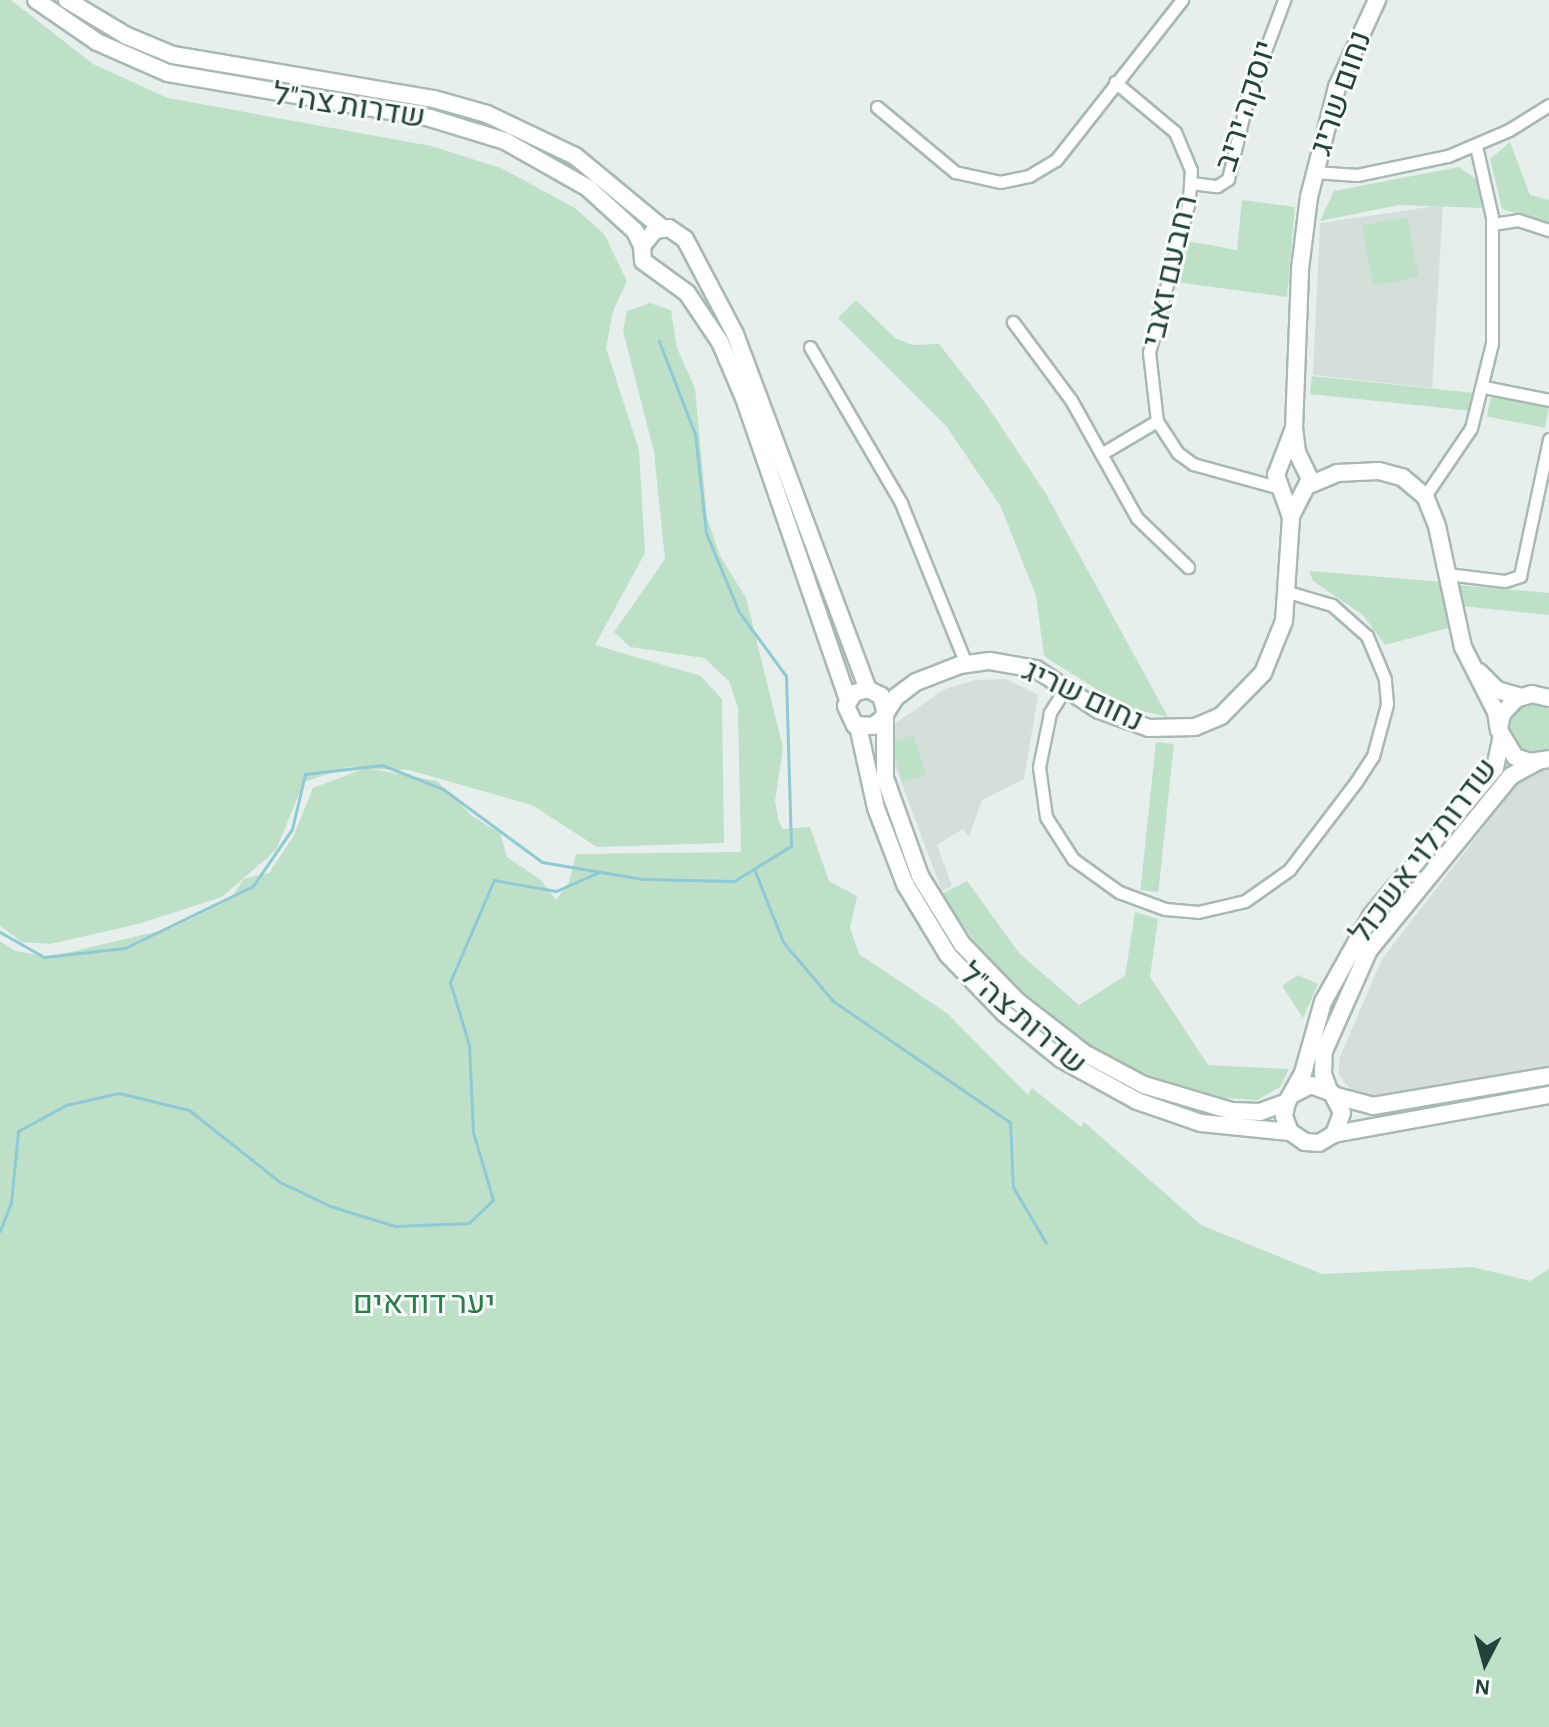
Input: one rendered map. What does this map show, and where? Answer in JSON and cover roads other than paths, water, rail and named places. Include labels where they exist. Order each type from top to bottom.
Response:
[{"type":"main road","name":"שדרות צה\"ל","points":[[36,0],[97,42],[168,73],[430,118],[505,141],[588,188],[635,231],[642,246]]},
{"type":"main road","name":"שדרות צה\"ל","points":[[67,0],[127,36],[173,55],[434,99],[487,114],[575,156],[662,228]]},
{"type":"main road","name":"נחום שריג","points":[[1291,517],[1305,488],[1294,428],[1300,269],[1314,172],[1337,87],[1377,0]]},
{"type":"main road","points":[[662,228],[681,234],[752,371],[870,689],[883,699],[885,712],[876,725],[858,726],[848,715],[848,700],[736,378],[696,303],[643,261],[642,246],[649,234],[662,228]]},
{"type":"main road","points":[[661,275],[677,272],[689,253]]},
{"type":"main road","name":"נחום שריג","points":[[870,689],[886,691],[966,664],[1021,664],[1133,724],[1181,730],[1209,723],[1234,706],[1263,673],[1280,635],[1288,592],[1291,517],[1282,490],[1281,466],[1294,428]]},
{"type":"main road","points":[[1281,466],[1303,464],[1340,472],[1391,473],[1425,496],[1461,639],[1477,681],[1497,713],[1500,735],[1515,757],[1544,761]]},
{"type":"main road","points":[[1282,490],[1305,488],[1340,472]]},
{"type":"main road","points":[[1461,639],[1490,685],[1549,698]]},
{"type":"main road","name":"נחום שריג","points":[[885,712],[916,682]]},
{"type":"main road","points":[[1526,695],[1549,685]]},
{"type":"main road","points":[[848,700],[870,689]]},
{"type":"main road","name":"שדרות לוי אשכול","points":[[1289,1098],[1303,1073],[1323,1002],[1349,949],[1382,901],[1495,768],[1505,710],[1526,695]]},
{"type":"main road","name":"שדרות צה\"ל","points":[[885,712],[885,778],[920,876],[962,944],[1016,1000],[1084,1053],[1144,1085],[1229,1110],[1260,1112],[1289,1098]]},
{"type":"main road","name":"שדרות צה\"ל","points":[[858,726],[876,808],[905,884],[948,955],[1004,1013],[1061,1059],[1137,1101],[1201,1123],[1290,1132]]},
{"type":"main road","name":"שדרות לוי אשכול","points":[[1332,1093],[1323,1074],[1324,1051],[1369,950],[1511,776],[1544,761]]},
{"type":"main road","points":[[1549,1076],[1373,1106],[1311,1085],[1289,1098],[1284,1116],[1290,1132],[1315,1143],[1334,1134],[1549,1095]]},
{"type":"main road","points":[[1332,1093],[1342,1113],[1334,1134]]},
{"type":"street","points":[[877,107],[941,164],[969,178],[1000,182],[1029,176],[1056,160],[1182,0]]},
{"type":"street","name":"יוסקה יריב","points":[[1191,183],[1217,186],[1231,174],[1251,85],[1284,0]]},
{"type":"street","name":"רחבעם זאבי","points":[[1115,82],[1175,132],[1189,160],[1191,183],[1149,352],[1157,421]]},
{"type":"street","points":[[1314,172],[1364,175],[1476,146],[1549,105]]},
{"type":"street","points":[[1425,496],[1471,428],[1484,387],[1496,298],[1493,224],[1476,146]]},
{"type":"street","points":[[1493,224],[1518,220],[1549,230]]},
{"type":"street","points":[[1013,322],[1059,383],[1146,529],[1188,567]]},
{"type":"street","points":[[810,347],[901,503],[966,664]]},
{"type":"street","points":[[1484,387],[1549,400]]},
{"type":"street","points":[[1101,454],[1157,421],[1166,439],[1193,464],[1229,477],[1251,478],[1282,490]]},
{"type":"street","points":[[1447,574],[1505,581],[1520,576],[1549,439]]},
{"type":"street","points":[[1251,478],[1281,466]]},
{"type":"street","points":[[1066,687],[1046,727],[1039,777],[1046,817],[1073,859],[1119,892],[1165,909],[1198,912],[1245,901],[1289,870],[1356,782],[1373,756],[1387,704],[1378,656],[1359,627],[1332,605],[1288,592]]},
{"type":"waterway","points":[[0,932],[44,957],[125,948],[253,886],[292,829],[305,774],[382,765],[443,789],[542,862],[643,879],[734,881],[791,846],[786,676],[739,612],[706,533],[695,434],[659,341]]},
{"type":"waterway","points":[[754,869],[783,942],[833,1001],[1010,1122],[1013,1187],[1046,1243]]},
{"type":"waterway","points":[[0,1231],[11,1203],[18,1131],[66,1105],[119,1093],[189,1110],[280,1182],[330,1206],[395,1226],[469,1223],[493,1200],[473,1132],[469,1045],[450,982],[494,880],[556,891],[597,873]]},
{"type":"park label","name":"יער דודאים","points":[[424,1303]]}]
